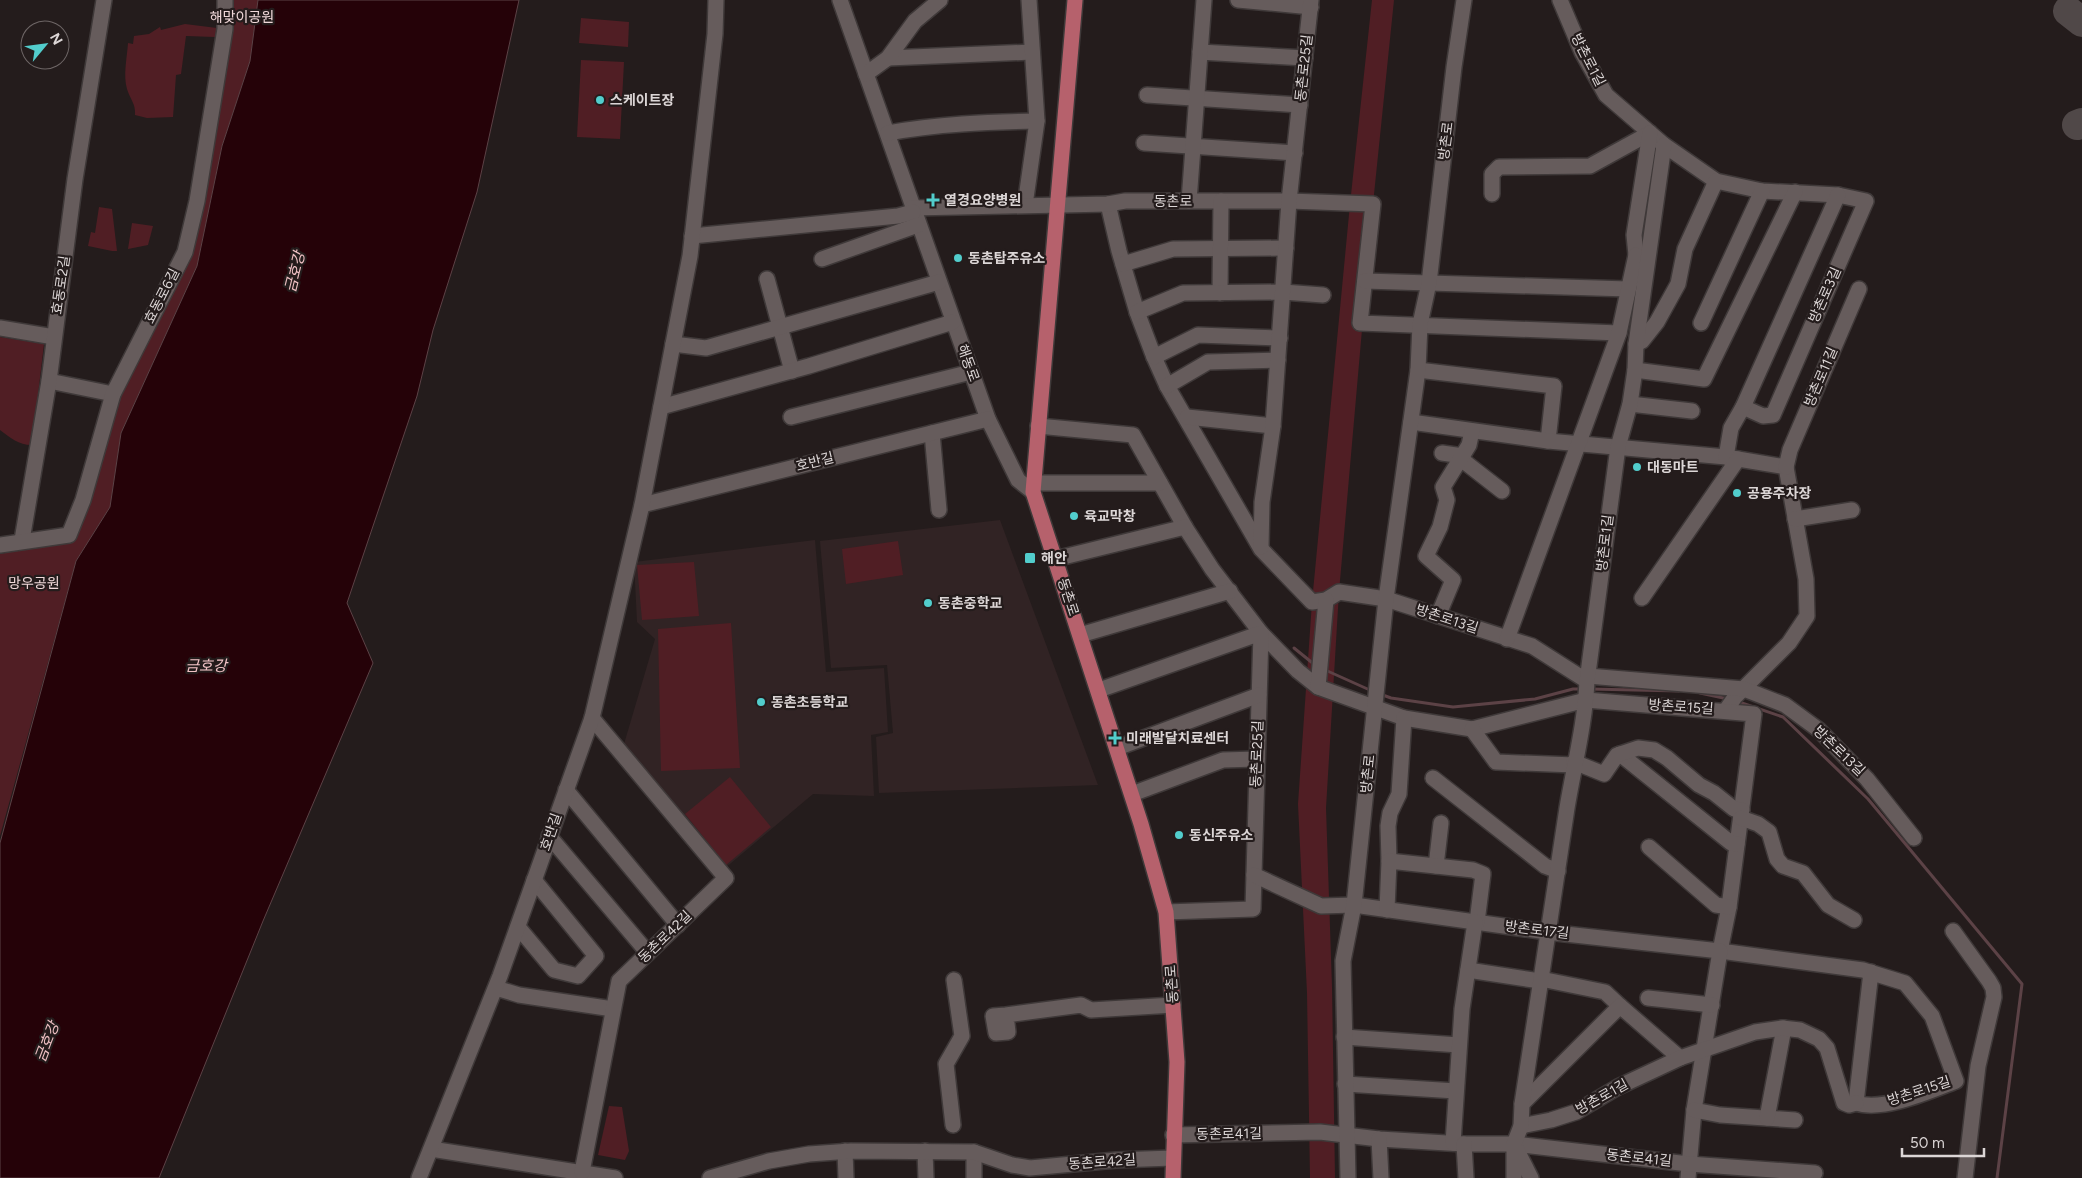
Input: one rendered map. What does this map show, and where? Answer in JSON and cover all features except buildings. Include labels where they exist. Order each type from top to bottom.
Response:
[{"type":"main road","name":"동촌로","points":[[1075,0],[1033,488],[1132,794],[1166,912],[1177,1062],[1173,1178]]},
{"type":"street","name":"효동로2길","points":[[54,337],[75,179],[104,0]]},
{"type":"street","name":"효동로6길","points":[[0,545],[22,540],[69,535],[83,500],[113,394],[185,252],[197,201],[225,29],[225,0]]},
{"type":"street","name":"호반길","points":[[419,1178],[496,988],[592,718],[642,505],[692,236],[715,34],[716,0]]},
{"type":"street","name":"해동로","points":[[840,0],[888,133],[914,215],[988,419],[1018,480],[1033,488]]},
{"type":"street","points":[[866,74],[888,58],[915,21],[940,0]]},
{"type":"street","points":[[1026,205],[1037,121],[1029,0]]},
{"type":"street","points":[[1189,201],[1204,0]]},
{"type":"street","name":"동촌로25길","points":[[1238,0],[1311,4],[1290,201],[1273,426],[1262,502],[1261,549]]},
{"type":"street","name":"방촌로","points":[[1348,1178],[1343,961],[1354,905],[1386,599],[1418,370],[1420,324],[1429,283],[1454,67],[1464,0]]},
{"type":"street","name":"방촌로1길","points":[[1560,0],[1582,52],[1606,95],[1664,145],[1642,257],[1635,370],[1630,404],[1618,447],[1587,680],[1586,700]]},
{"type":"street","points":[[888,58],[1032,52]]},
{"type":"street","points":[[1200,52],[1305,58]]},
{"type":"street","points":[[1147,95],[1300,105]]},
{"type":"street","points":[[888,133],[920,128],[1037,121]]},
{"type":"street","points":[[1492,194],[1492,174],[1499,167],[1590,166],[1650,133]]},
{"type":"street","points":[[1507,639],[1619,333],[1628,289],[1642,257],[1636,226],[1650,133]]},
{"type":"street","points":[[1144,143],[1295,153]]},
{"type":"street","name":"방촌로3길","points":[[1664,145],[1716,181],[1762,191],[1838,195],[1866,200],[1773,415],[1763,416],[1743,407],[1838,195]]},
{"type":"street","points":[[1636,344],[1642,341],[1657,322],[1678,284],[1685,249],[1716,181]]},
{"type":"street","points":[[1701,323],[1762,191]]},
{"type":"street","points":[[1635,370],[1704,379],[1795,192]]},
{"type":"street","name":"동촌로","points":[[1057,204],[1108,204],[1125,201],[1290,201]]},
{"type":"street","points":[[1220,293],[1222,201]]},
{"type":"street","points":[[1290,201],[1373,204],[1360,323],[1619,333]]},
{"type":"street","points":[[692,236],[898,216],[1057,204]]},
{"type":"street","points":[[1108,204],[1123,264],[1138,312],[1154,357],[1168,386],[1261,549],[1312,602],[1326,604],[1318,687]]},
{"type":"street","points":[[822,259],[914,215]]},
{"type":"street","points":[[1123,264],[1173,249],[1286,248]]},
{"type":"street","points":[[767,278],[792,371]]},
{"type":"street","points":[[1365,281],[1628,289]]},
{"type":"street","points":[[673,344],[706,348],[939,282]]},
{"type":"street","name":"방촌로11길","points":[[1740,693],[1789,643],[1807,616],[1806,579],[1786,467],[1790,450],[1859,289]]},
{"type":"street","points":[[1138,312],[1184,293],[1283,292],[1323,295]]},
{"type":"street","points":[[661,407],[792,371],[953,322]]},
{"type":"street","points":[[0,328],[54,337],[49,382],[22,540]]},
{"type":"street","points":[[1154,357],[1198,335],[1280,338]]},
{"type":"street","points":[[1168,386],[1208,362],[1278,360]]},
{"type":"street","points":[[1418,370],[1554,386],[1548,441]]},
{"type":"street","points":[[791,417],[971,372]]},
{"type":"street","points":[[49,382],[113,394]]},
{"type":"street","points":[[1630,404],[1692,411]]},
{"type":"street","points":[[1642,598],[1732,458],[1731,428],[1743,407]]},
{"type":"street","points":[[1187,417],[1273,426]]},
{"type":"street","name":"호반길","points":[[642,505],[988,419]]},
{"type":"street","points":[[1411,422],[1548,441],[1732,458],[1786,467]]},
{"type":"street","name":"방촌로15길","points":[[1038,426],[1133,435],[1185,527],[1212,569],[1261,633],[1298,671],[1318,687],[1404,718],[1472,730],[1586,700],[1726,710],[1754,714],[1729,907],[1694,1110],[1689,1171]]},
{"type":"street","points":[[1438,616],[1453,580],[1426,556],[1440,527],[1447,500],[1443,487],[1469,445],[1472,430]]},
{"type":"street","points":[[932,433],[939,510]]},
{"type":"street","points":[[1442,453],[1462,458],[1502,491]]},
{"type":"street","points":[[1033,488],[1160,483]]},
{"type":"street","points":[[1795,519],[1852,510]]},
{"type":"street","name":"동촌로","points":[[1055,559],[1185,527]]},
{"type":"street","name":"동촌로","points":[[1080,635],[1230,591]]},
{"type":"street","name":"방촌로13길","points":[[1326,604],[1339,592],[1386,599],[1532,646],[1587,680],[1740,693],[1786,705],[1819,730],[1867,779],[1914,838]]},
{"type":"street","points":[[1098,690],[1261,633]]},
{"type":"street","name":"동촌로25길","points":[[1166,912],[1253,909],[1261,633]]},
{"type":"street","points":[[1726,710],[1740,693]]},
{"type":"street","points":[[1117,748],[1259,695]]},
{"type":"street","points":[[1514,1178],[1514,1144],[1521,1126],[1522,1104],[1547,932],[1586,700]]},
{"type":"street","name":"동촌로42길","points":[[582,1172],[619,982],[726,878],[592,718]]},
{"type":"street","points":[[1387,910],[1388,826],[1390,813],[1399,794],[1404,718]]},
{"type":"street","points":[[1472,730],[1496,762],[1574,764],[1604,774],[1617,755],[1638,748],[1654,750],[1667,758],[1699,785],[1714,793],[1741,814],[1769,832],[1777,859],[1783,866],[1803,873],[1828,905],[1854,920]]},
{"type":"street","points":[[1620,754],[1731,843],[1737,844]]},
{"type":"street","points":[[1132,794],[1223,760],[1257,759]]},
{"type":"street","points":[[1433,778],[1545,866],[1558,871]]},
{"type":"street","points":[[566,790],[678,925]]},
{"type":"street","points":[[1436,866],[1440,823]]},
{"type":"street","points":[[550,836],[648,953]]},
{"type":"street","points":[[1649,847],[1716,905],[1729,907]]},
{"type":"street","points":[[1388,861],[1473,870],[1483,874],[1462,1008],[1456,1091],[1459,1144],[1466,1178]]},
{"type":"street","points":[[1254,875],[1322,906],[1354,905]]},
{"type":"street","points":[[518,927],[554,970],[578,976],[596,956],[534,880]]},
{"type":"street","name":"방촌로17길","points":[[1354,905],[1547,932],[1720,951]]},
{"type":"street","points":[[1953,931],[1993,988],[1994,997],[1992,1013],[1978,1066],[1965,1178]]},
{"type":"street","name":"방촌로15길","points":[[1720,951],[1871,972],[1905,983],[1923,1003],[1932,1016],[1956,1082],[1894,1102],[1864,1106],[1856,1103]]},
{"type":"street","points":[[1468,970],[1540,980],[1605,992],[1680,1058]]},
{"type":"street","points":[[1704,1049],[1754,1032],[1784,1028],[1800,1030],[1819,1039],[1827,1048],[1844,1103],[1849,1105],[1856,1103],[1871,972]]},
{"type":"street","points":[[953,1125],[946,1064],[962,1036],[954,980]]},
{"type":"street","points":[[496,988],[519,995],[613,1009]]},
{"type":"street","points":[[1648,998],[1712,1005]]},
{"type":"street","points":[[1006,1014],[1081,1005],[1091,1010],[1173,1005]]},
{"type":"street","points":[[1522,1104],[1620,1006]]},
{"type":"street","points":[[1766,1118],[1784,1028]]},
{"type":"street","points":[[1344,1037],[1459,1045]]},
{"type":"street","name":"방촌로1길","points":[[1521,1126],[1551,1120],[1576,1112],[1618,1087],[1704,1049]]},
{"type":"street","points":[[1956,1082],[1976,1082]]},
{"type":"street","points":[[1345,1084],[1456,1091]]},
{"type":"street","points":[[1694,1110],[1720,1115],[1795,1120]]},
{"type":"street","name":"동촌로41길","points":[[1173,1135],[1320,1132],[1379,1139],[1459,1144],[1514,1144],[1689,1171],[1815,1174]]},
{"type":"street","points":[[1379,1139],[1381,1178]]},
{"type":"street","points":[[1514,1144],[1530,1178]]},
{"type":"street","points":[[431,1149],[610,1178]]},
{"type":"street","points":[[845,1151],[846,1178]]},
{"type":"street","name":"동촌로42길","points":[[718,1177],[769,1161],[809,1154],[845,1151],[974,1152],[1010,1171],[1034,1173],[1116,1160],[1173,1158]]},
{"type":"street","points":[[925,1151],[926,1178]]},
{"type":"street","points":[[974,1152],[974,1178]]},
{"type":"shaded area","name":"동촌중학교","points":[[1000,520],[1098,785],[879,793],[876,737],[893,733],[887,665],[831,668],[820,541]]},
{"type":"shaded area","name":"동촌초등학교","points":[[815,540],[826,672],[884,668],[888,732],[871,735],[874,796],[813,794],[724,869],[624,744],[655,639],[637,622],[634,562]]},
{"type":"green space","points":[[227,0],[258,0],[250,61],[222,146],[197,266],[121,433],[110,507],[76,561],[0,836],[0,554],[72,540],[113,394],[189,254]]},
{"type":"green space","points":[[1372,0],[1394,0],[1373,204],[1339,592],[1326,808],[1332,987],[1335,1178],[1310,1178],[1307,993],[1298,804],[1312,602],[1350,204]]},
{"type":"green space","points":[[581,18],[629,22],[628,47],[579,43]]},
{"type":"green space","points":[[185,24],[217,28],[215,37],[186,36],[181,74],[176,75],[173,117],[147,118],[135,115],[134,105],[126,84],[125,72],[128,43],[133,44],[134,36],[149,34],[160,27],[161,30]]},
{"type":"green space","name":"스케이트장","points":[[581,60],[624,62],[620,139],[577,137]]},
{"type":"green space","points":[[99,207],[112,209],[117,251],[88,246],[91,232],[95,233]]},
{"type":"green space","points":[[132,223],[153,226],[148,245],[128,249]]},
{"type":"green space","points":[[0,337],[44,344],[32,445],[19,442],[0,430]]},
{"type":"green space","points":[[898,541],[903,575],[846,584],[842,549]]},
{"type":"green space","points":[[694,562],[699,616],[642,620],[637,565]]},
{"type":"green space","points":[[731,623],[740,768],[661,771],[658,629]]},
{"type":"green space","points":[[730,777],[771,827],[726,865],[685,814]]},
{"type":"green space","points":[[609,1106],[622,1107],[629,1151],[625,1160],[598,1155]]},
{"type":"water","name":"금호강","points":[[258,0],[519,0],[477,192],[433,330],[417,396],[347,603],[373,663],[263,921],[159,1178],[0,1178],[0,843],[76,561],[110,507],[121,433],[197,266],[222,146],[250,61]]},
{"type":"waterway","points":[[1294,648],[1315,665]]},
{"type":"waterway","points":[[1323,669],[1372,691]]},
{"type":"waterway","points":[[1380,694],[1391,698],[1453,707],[1535,699],[1573,689],[1581,689]]},
{"type":"waterway","points":[[1590,689],[1679,691]]},
{"type":"waterway","points":[[1700,693],[1728,699]]},
{"type":"waterway","points":[[1739,702],[1783,717],[1868,799],[2022,984],[1997,1178]]},
{"type":"taxiway","points":[[2068,11],[2082,22]]},
{"type":"taxiway","points":[[2077,125],[2082,123]]},
{"type":"place","name":"스케이트장","points":[[600,100]]},
{"type":"place","name":"열경요양병원","points":[[933,200]]},
{"type":"place","name":"동촌탑주유소","points":[[958,258]]},
{"type":"place","name":"대동마트","points":[[1637,467]]},
{"type":"place","name":"공용주차장","points":[[1737,493]]},
{"type":"place","name":"육교막창","points":[[1074,516]]},
{"type":"place","name":"해안","points":[[1030,558]]},
{"type":"place","name":"동촌중학교","points":[[928,603]]},
{"type":"place","name":"동촌초등학교","points":[[761,702]]},
{"type":"place","name":"미래발달치료센터","points":[[1115,738]]},
{"type":"place","name":"동신주유소","points":[[1179,835]]},
{"type":"park label","name":"해맞이공원","points":[[242,17]]},
{"type":"park label","name":"망우공원","points":[[34,583]]}]
